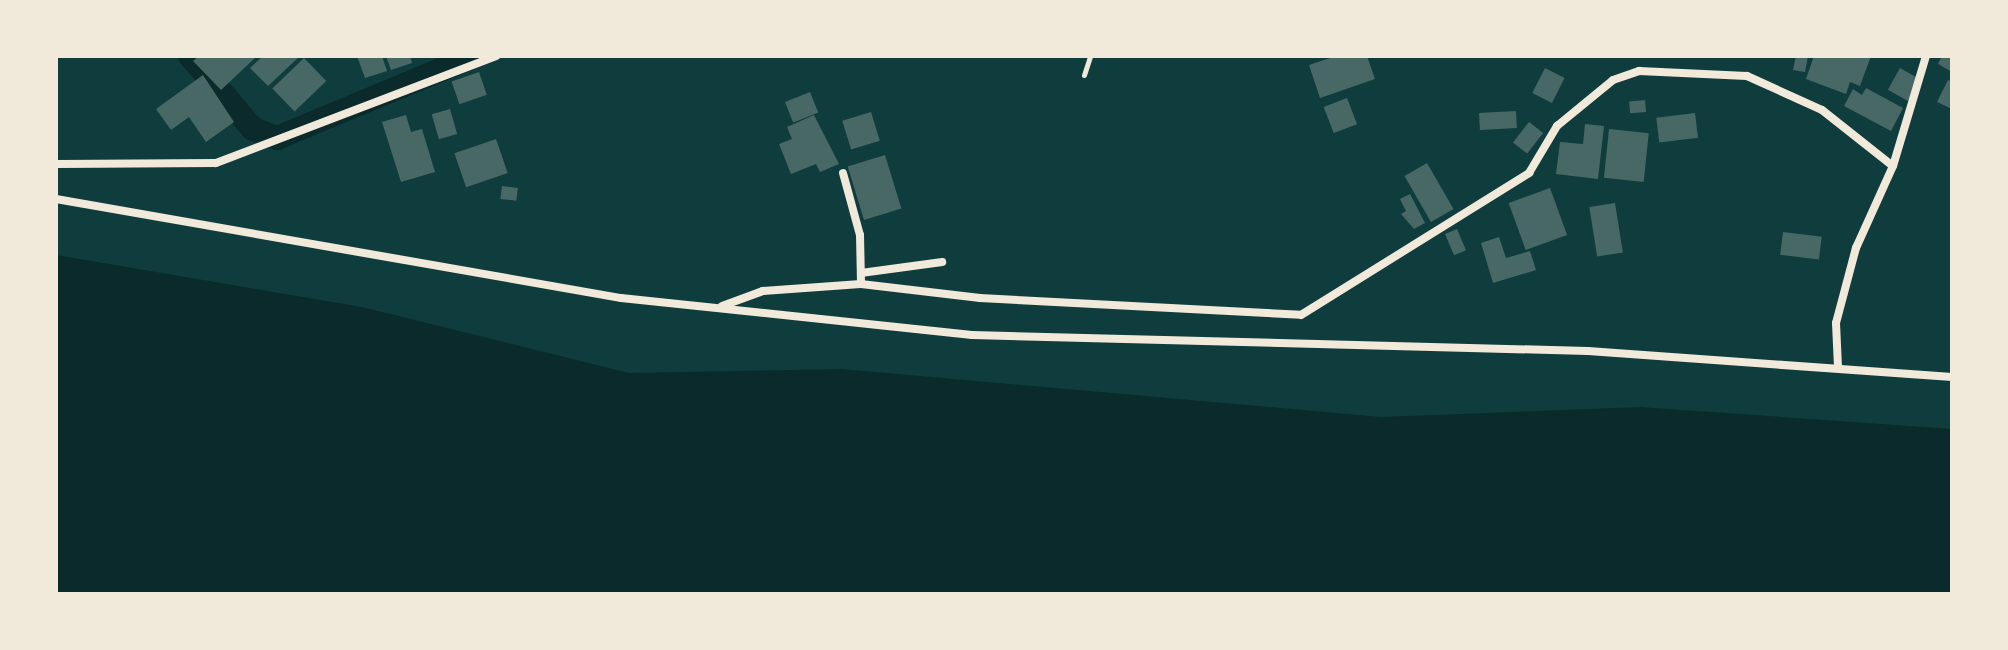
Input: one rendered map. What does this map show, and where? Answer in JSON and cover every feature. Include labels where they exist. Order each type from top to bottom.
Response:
[{"type":"street","points":[[56,164],[216,163],[496,56]]},
{"type":"street","points":[[1838,367],[1836,323],[1856,248],[1893,166],[1926,56]]},
{"type":"street","points":[[717,307],[763,291],[861,284],[980,298],[1301,315],[1529,173],[1557,126],[1613,80],[1639,71],[1747,76],[1822,110],[1893,166]]},
{"type":"street","points":[[843,173],[860,235],[861,284]]},
{"type":"street","points":[[56,199],[549,286],[972,335],[1588,351],[1952,377]]},
{"type":"street","points":[[861,273],[942,262]]},
{"type":"lane","points":[[1084,75],[1090,56]]},
{"type":"water","points":[[56,255],[362,307],[629,373],[842,369],[1381,417],[1640,407],[1952,429],[1952,594],[56,594]]},
{"type":"building","points":[[199,56],[257,56],[221,90],[193,61]]},
{"type":"building","points":[[263,56],[300,56],[268,86],[250,68]]},
{"type":"building","points":[[357,56],[382,56],[387,71],[365,78]]},
{"type":"building","points":[[386,56],[410,56],[412,63],[391,70]]},
{"type":"building","points":[[1336,56],[1367,56],[1375,79],[1320,98],[1309,65]]},
{"type":"building","points":[[1796,56],[1808,56],[1805,72],[1793,70]]},
{"type":"building","points":[[1814,56],[1871,56],[1860,86],[1850,82],[1846,94],[1806,79]]},
{"type":"building","points":[[1942,56],[1952,56],[1952,72],[1938,64]]},
{"type":"building","points":[[304,58],[326,81],[295,112],[272,89]]},
{"type":"building","points":[[1545,68],[1565,78],[1552,103],[1532,93]]},
{"type":"building","points":[[1900,68],[1920,79],[1908,101],[1888,90]]},
{"type":"building","points":[[479,72],[487,95],[459,104],[452,81]]},
{"type":"building","points":[[203,75],[234,122],[206,142],[189,117],[171,130],[156,109]]},
{"type":"building","points":[[1948,80],[1952,81],[1952,109],[1937,102]]},
{"type":"building","points":[[1866,88],[1903,108],[1891,131],[1844,106],[1853,89],[1862,95]]},
{"type":"building","points":[[810,92],[818,112],[793,123],[785,102]]},
{"type":"building","points":[[1347,98],[1357,124],[1334,133],[1324,107]]},
{"type":"building","points":[[1645,100],[1646,112],[1630,113],[1629,101]]},
{"type":"building","points":[[450,109],[457,134],[439,139],[432,114]]},
{"type":"building","points":[[1516,111],[1517,128],[1480,130],[1479,113]]},
{"type":"building","points":[[871,112],[880,141],[851,149],[842,121]]},
{"type":"building","points":[[1695,113],[1698,138],[1659,143],[1656,118]]},
{"type":"building","points":[[406,115],[411,132],[422,129],[435,172],[401,182],[382,122]]},
{"type":"building","points":[[814,115],[839,164],[820,172],[816,164],[791,174],[779,144],[792,139],[787,127]]},
{"type":"building","points":[[1529,122],[1543,133],[1527,154],[1513,142]]},
{"type":"building","points":[[1585,124],[1604,126],[1598,179],[1556,174],[1560,142],[1583,144]]},
{"type":"building","points":[[1609,129],[1649,133],[1644,182],[1604,178]]},
{"type":"building","points":[[496,139],[508,173],[466,187],[454,153]]},
{"type":"building","points":[[885,155],[901,209],[864,220],[848,166]]},
{"type":"building","points":[[1427,163],[1454,209],[1431,222],[1404,176]]},
{"type":"building","points":[[502,186],[518,188],[516,201],[500,199]]},
{"type":"building","points":[[1550,188],[1567,235],[1526,250],[1509,203]]},
{"type":"building","points":[[1410,194],[1425,223],[1414,229],[1401,214],[1406,211],[1400,199]]},
{"type":"building","points":[[1615,203],[1623,252],[1597,256],[1589,207]]},
{"type":"building","points":[[1457,229],[1466,250],[1454,255],[1445,234]]},
{"type":"building","points":[[1783,232],[1822,237],[1819,260],[1780,255]]},
{"type":"building","points":[[1499,237],[1506,258],[1530,251],[1536,270],[1493,283],[1481,243]]},
{"type":"waterway","points":[[190,56],[253,129],[277,138],[474,56]]}]
